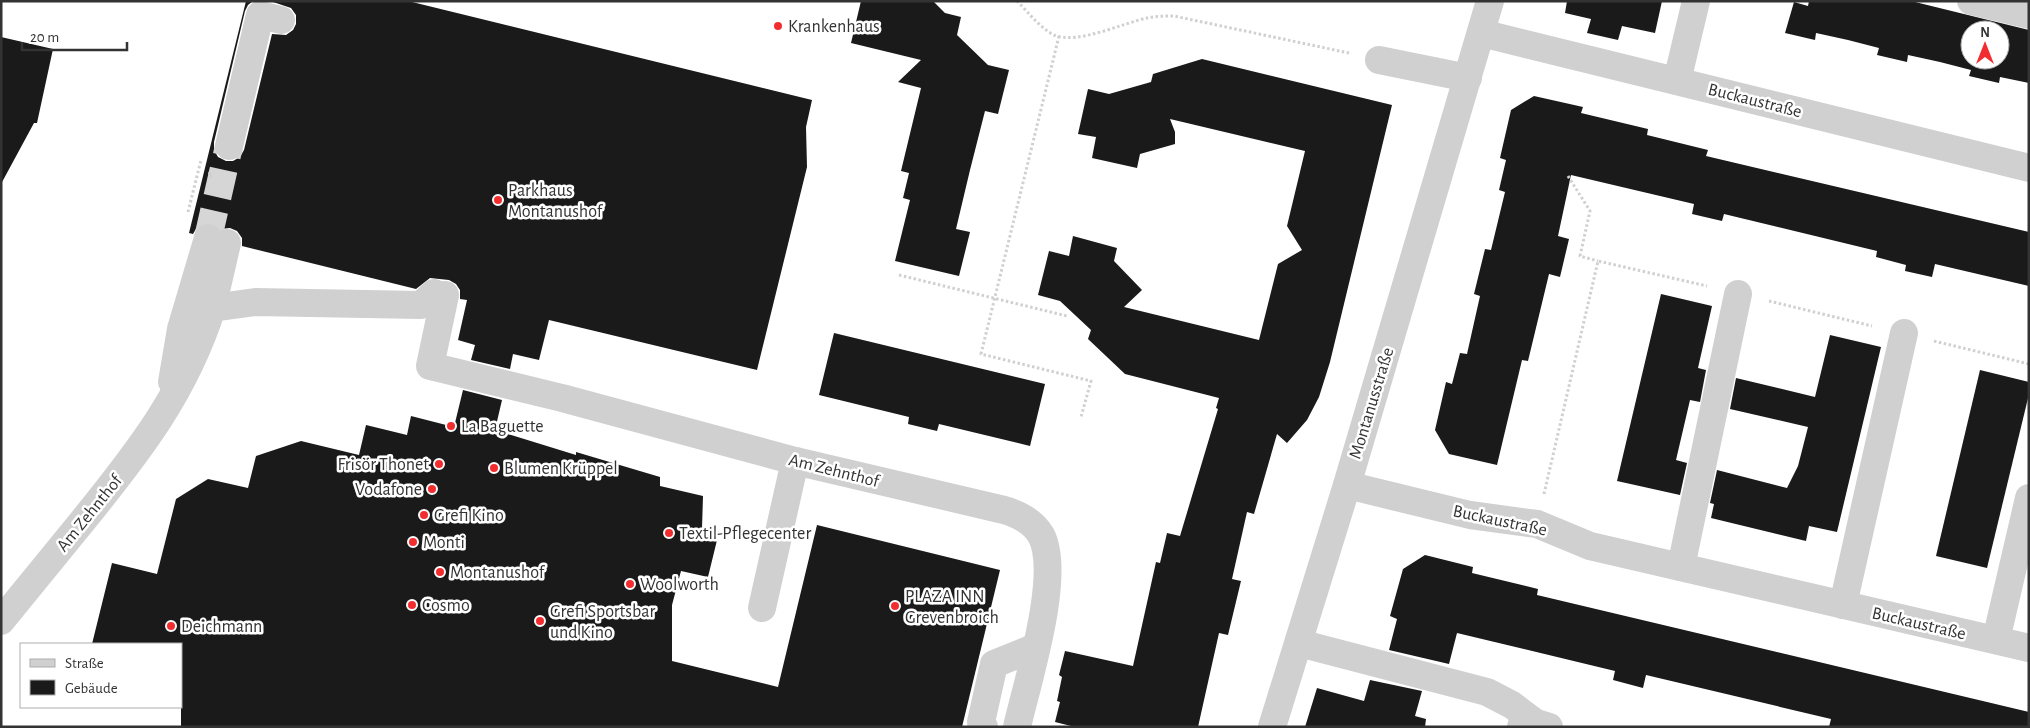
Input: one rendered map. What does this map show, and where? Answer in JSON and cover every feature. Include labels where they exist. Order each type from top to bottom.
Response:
[{"type":"street","name":"Montanusstraße","points":[[1272,727],[1347,485],[1490,1]]},
{"type":"street","points":[[1677,80],[1696,1]]},
{"type":"street","points":[[1971,1],[2029,15]]},
{"type":"street","points":[[229,146],[260,14],[281,20]]},
{"type":"street","name":"Buckaustraße","points":[[1481,33],[2029,168]]},
{"type":"street","points":[[1379,60],[1468,78]]},
{"type":"street","name":"Am Zehnthof","points":[[1,621],[127,466],[159,423],[171,400],[195,352],[212,308],[218,240],[181,329],[173,370],[171,400]]},
{"type":"street","name":"Am Zehnthof","points":[[212,308],[237,304],[273,302],[422,305],[440,294],[430,366],[562,398],[795,461],[1004,510],[1032,524],[1044,542],[1048,567],[1045,601],[1017,727]]},
{"type":"street","points":[[1681,567],[1738,294]]},
{"type":"street","points":[[1843,605],[1904,333]]},
{"type":"street","points":[[762,608],[795,461]]},
{"type":"street","name":"Buckaustraße","points":[[1347,485],[1470,515],[1537,524],[1590,546],[2029,648]]},
{"type":"street","points":[[1996,640],[2029,498]]},
{"type":"street","points":[[1299,643],[1474,688],[1500,699],[1523,721],[1549,727]]},
{"type":"street","points":[[984,727],[981,722],[994,664],[1036,647]]},
{"type":"path","points":[[1017,1],[1045,28],[1059,36],[1077,37],[1150,17],[1174,16],[1379,60]]},
{"type":"path","points":[[1059,36],[981,354],[1091,381],[1082,417]]},
{"type":"path","points":[[1568,176],[1590,211],[1580,256],[1598,261]]},
{"type":"path","points":[[900,275],[1068,316]]},
{"type":"building","name":"Parkhaus Montanushof","points":[[246,1],[253,1],[245,11],[214,142],[214,150],[218,157],[226,161],[233,161],[240,157],[244,150],[272,34],[286,35],[293,30],[296,24],[296,15],[291,8],[270,1],[408,1],[812,100],[806,127],[807,167],[757,370],[549,320],[539,360],[513,354],[510,369],[471,360],[475,345],[458,340],[467,300],[460,299],[460,290],[456,284],[449,280],[430,278],[416,289],[242,246],[242,238],[237,231],[230,228],[220,229],[212,223],[204,223],[197,227],[193,234],[189,233]]},
{"type":"building","points":[[861,1],[933,1],[945,13],[961,17],[957,35],[988,65],[1009,70],[998,114],[985,111],[970,170],[956,229],[970,232],[959,276],[895,261],[910,200],[903,198],[909,173],[901,171],[921,88],[898,82],[921,60],[851,43]]},
{"type":"building","points":[[1567,1],[1662,1],[1655,33],[1622,26],[1618,40],[1587,33],[1591,19],[1565,13]]},
{"type":"building","points":[[1809,1],[1911,1],[1988,20],[1960,20],[1960,67],[1908,55],[1907,62],[1877,55],[1879,48],[1816,33],[1815,40],[1785,33],[1794,2],[1808,6]]},
{"type":"building","points":[[2010,25],[2029,30],[2029,83],[2000,77],[1999,83],[1969,76],[1971,70],[2010,70]]},
{"type":"building","points":[[1,37],[53,49],[37,123],[34,123],[1,184]]},
{"type":"building","points":[[1202,59],[1392,105],[1330,362],[1319,397],[1307,420],[1287,443],[1277,434],[1254,514],[1247,512],[1232,579],[1241,581],[1228,635],[1219,633],[1198,727],[1075,727],[1055,722],[1060,702],[1057,701],[1062,677],[1059,675],[1065,651],[1133,666],[1156,562],[1160,563],[1167,533],[1180,536],[1218,409],[1216,408],[1219,398],[1125,374],[1088,339],[1091,330],[1060,301],[1038,295],[1049,251],[1069,256],[1073,236],[1117,248],[1114,261],[1142,290],[1124,307],[1259,340],[1278,264],[1302,250],[1287,226],[1305,151],[1170,119],[1175,132],[1175,144],[1140,154],[1137,168],[1092,158],[1096,137],[1078,134],[1088,89],[1109,94],[1151,82],[1153,74]]},
{"type":"building","points":[[1534,96],[1583,107],[1581,113],[1648,129],[1647,135],[1708,150],[1706,156],[2029,232],[2029,286],[1935,264],[1932,277],[1905,271],[1906,265],[1876,257],[1877,251],[1724,214],[1722,221],[1692,214],[1694,204],[1571,175],[1558,236],[1569,239],[1560,277],[1549,274],[1528,361],[1522,360],[1497,465],[1449,454],[1435,430],[1446,382],[1452,384],[1460,353],[1467,354],[1480,296],[1474,294],[1485,249],[1491,250],[1505,192],[1499,190],[1506,160],[1500,158],[1511,110]]},
{"type":"building","points":[[1661,294],[1712,306],[1698,368],[1706,370],[1700,402],[1690,400],[1676,460],[1687,463],[1680,495],[1617,481]]},
{"type":"building","points":[[834,333],[1045,384],[1030,446],[939,424],[937,431],[908,424],[909,417],[819,395]]},
{"type":"building","points":[[1830,335],[1881,347],[1837,532],[1809,526],[1806,541],[1711,518],[1714,504],[1710,503],[1717,470],[1787,488],[1798,466],[1808,427],[1730,409],[1736,378],[1815,397]]},
{"type":"building","points":[[1980,370],[2029,382],[2029,394],[1987,568],[1936,556]]},
{"type":"building","name":"Montanushof","points":[[463,390],[502,400],[495,430],[576,455],[576,452],[660,477],[660,486],[703,496],[702,528],[719,532],[708,577],[681,571],[672,605],[672,661],[778,687],[817,525],[1000,570],[962,727],[181,727],[182,643],[92,643],[112,563],[157,574],[176,499],[208,479],[248,488],[256,456],[301,441],[359,455],[366,425],[407,435],[411,416],[454,427]]},
{"type":"building","points":[[1425,555],[1473,567],[1472,573],[1538,589],[1537,595],[2029,712],[2029,727],[1829,727],[1831,719],[1646,675],[1643,688],[1613,680],[1615,671],[1457,633],[1449,664],[1389,650],[1397,619],[1390,616],[1403,569]]},
{"type":"building","points":[[1370,680],[1422,691],[1415,716],[1426,719],[1425,727],[1305,727],[1317,688],[1364,701]]},
{"type":"tunnel","points":[[208,238],[229,146]]},
{"type":"place","name":"Krankenhaus","points":[[778,26]]},
{"type":"place","name":"Parkhaus Montanushof","points":[[498,200]]},
{"type":"place","name":"La Baguette","points":[[451,426]]},
{"type":"place","name":"Frisör Thonet","points":[[439,464]]},
{"type":"place","name":"Blumen Krüppel","points":[[494,468]]},
{"type":"place","name":"Vodafone","points":[[432,489]]},
{"type":"place","name":"Grefi Kino","points":[[424,515]]},
{"type":"place","name":"Textil-Pflegecenter","points":[[669,533]]},
{"type":"place","name":"Monti","points":[[413,542]]},
{"type":"place","name":"Montanushof","points":[[440,572]]},
{"type":"place","name":"Woolworth","points":[[630,584]]},
{"type":"place","name":"Cosmo","points":[[412,605]]},
{"type":"place","name":"PLAZA INN Grevenbroich","points":[[895,606]]},
{"type":"place","name":"Grefi Sportsbar und Kino","points":[[540,621]]},
{"type":"place","name":"Deichmann","points":[[171,626]]}]
